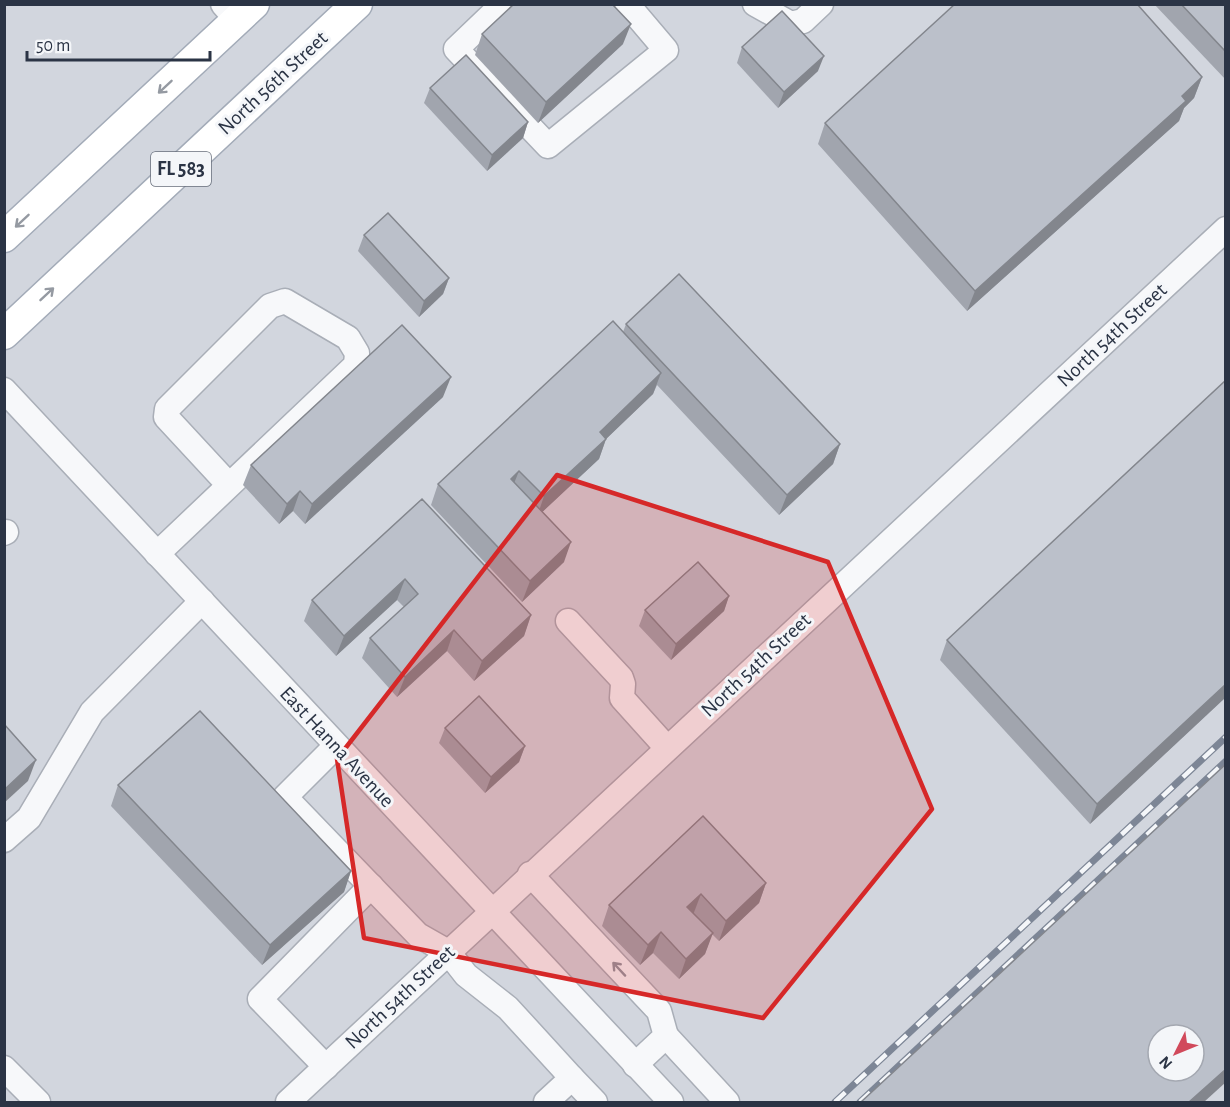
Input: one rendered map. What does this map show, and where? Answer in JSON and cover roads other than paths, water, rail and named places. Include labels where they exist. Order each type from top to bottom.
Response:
[{"type":"main road","name":"North 56th Street","points":[[4,334],[357,4]]},
{"type":"main road","points":[[4,237],[238,10]]},
{"type":"street","points":[[502,4],[456,49],[548,146],[666,50],[627,4]]},
{"type":"street","points":[[755,4],[791,24],[803,21],[822,4]]},
{"type":"street","name":"North 54th Street","points":[[292,1101],[490,912],[1226,229]]},
{"type":"street","points":[[157,554],[230,485],[356,365],[357,353],[348,338],[285,302],[270,306],[167,409],[166,417],[230,485]]},
{"type":"street","name":"East Hanna Avenue","points":[[4,390],[490,912],[671,1102]]},
{"type":"street","points":[[4,840],[29,818],[92,712],[201,601]]},
{"type":"street","points":[[568,621],[621,678],[624,684],[622,698],[667,748]]},
{"type":"street","points":[[336,746],[285,797],[418,935],[448,952],[466,975],[508,1008],[595,1102]]},
{"type":"street","points":[[531,874],[659,1011],[666,1036],[727,1102]]},
{"type":"street","points":[[326,1067],[260,999],[371,886]]},
{"type":"street","points":[[635,1065],[666,1036]]},
{"type":"street","points":[[4,1068],[38,1102]]},
{"type":"street","points":[[546,1102],[572,1078]]},
{"type":"railway","points":[[835,1102],[1226,737]]},
{"type":"railway","points":[[860,1102],[1226,761]]}]
